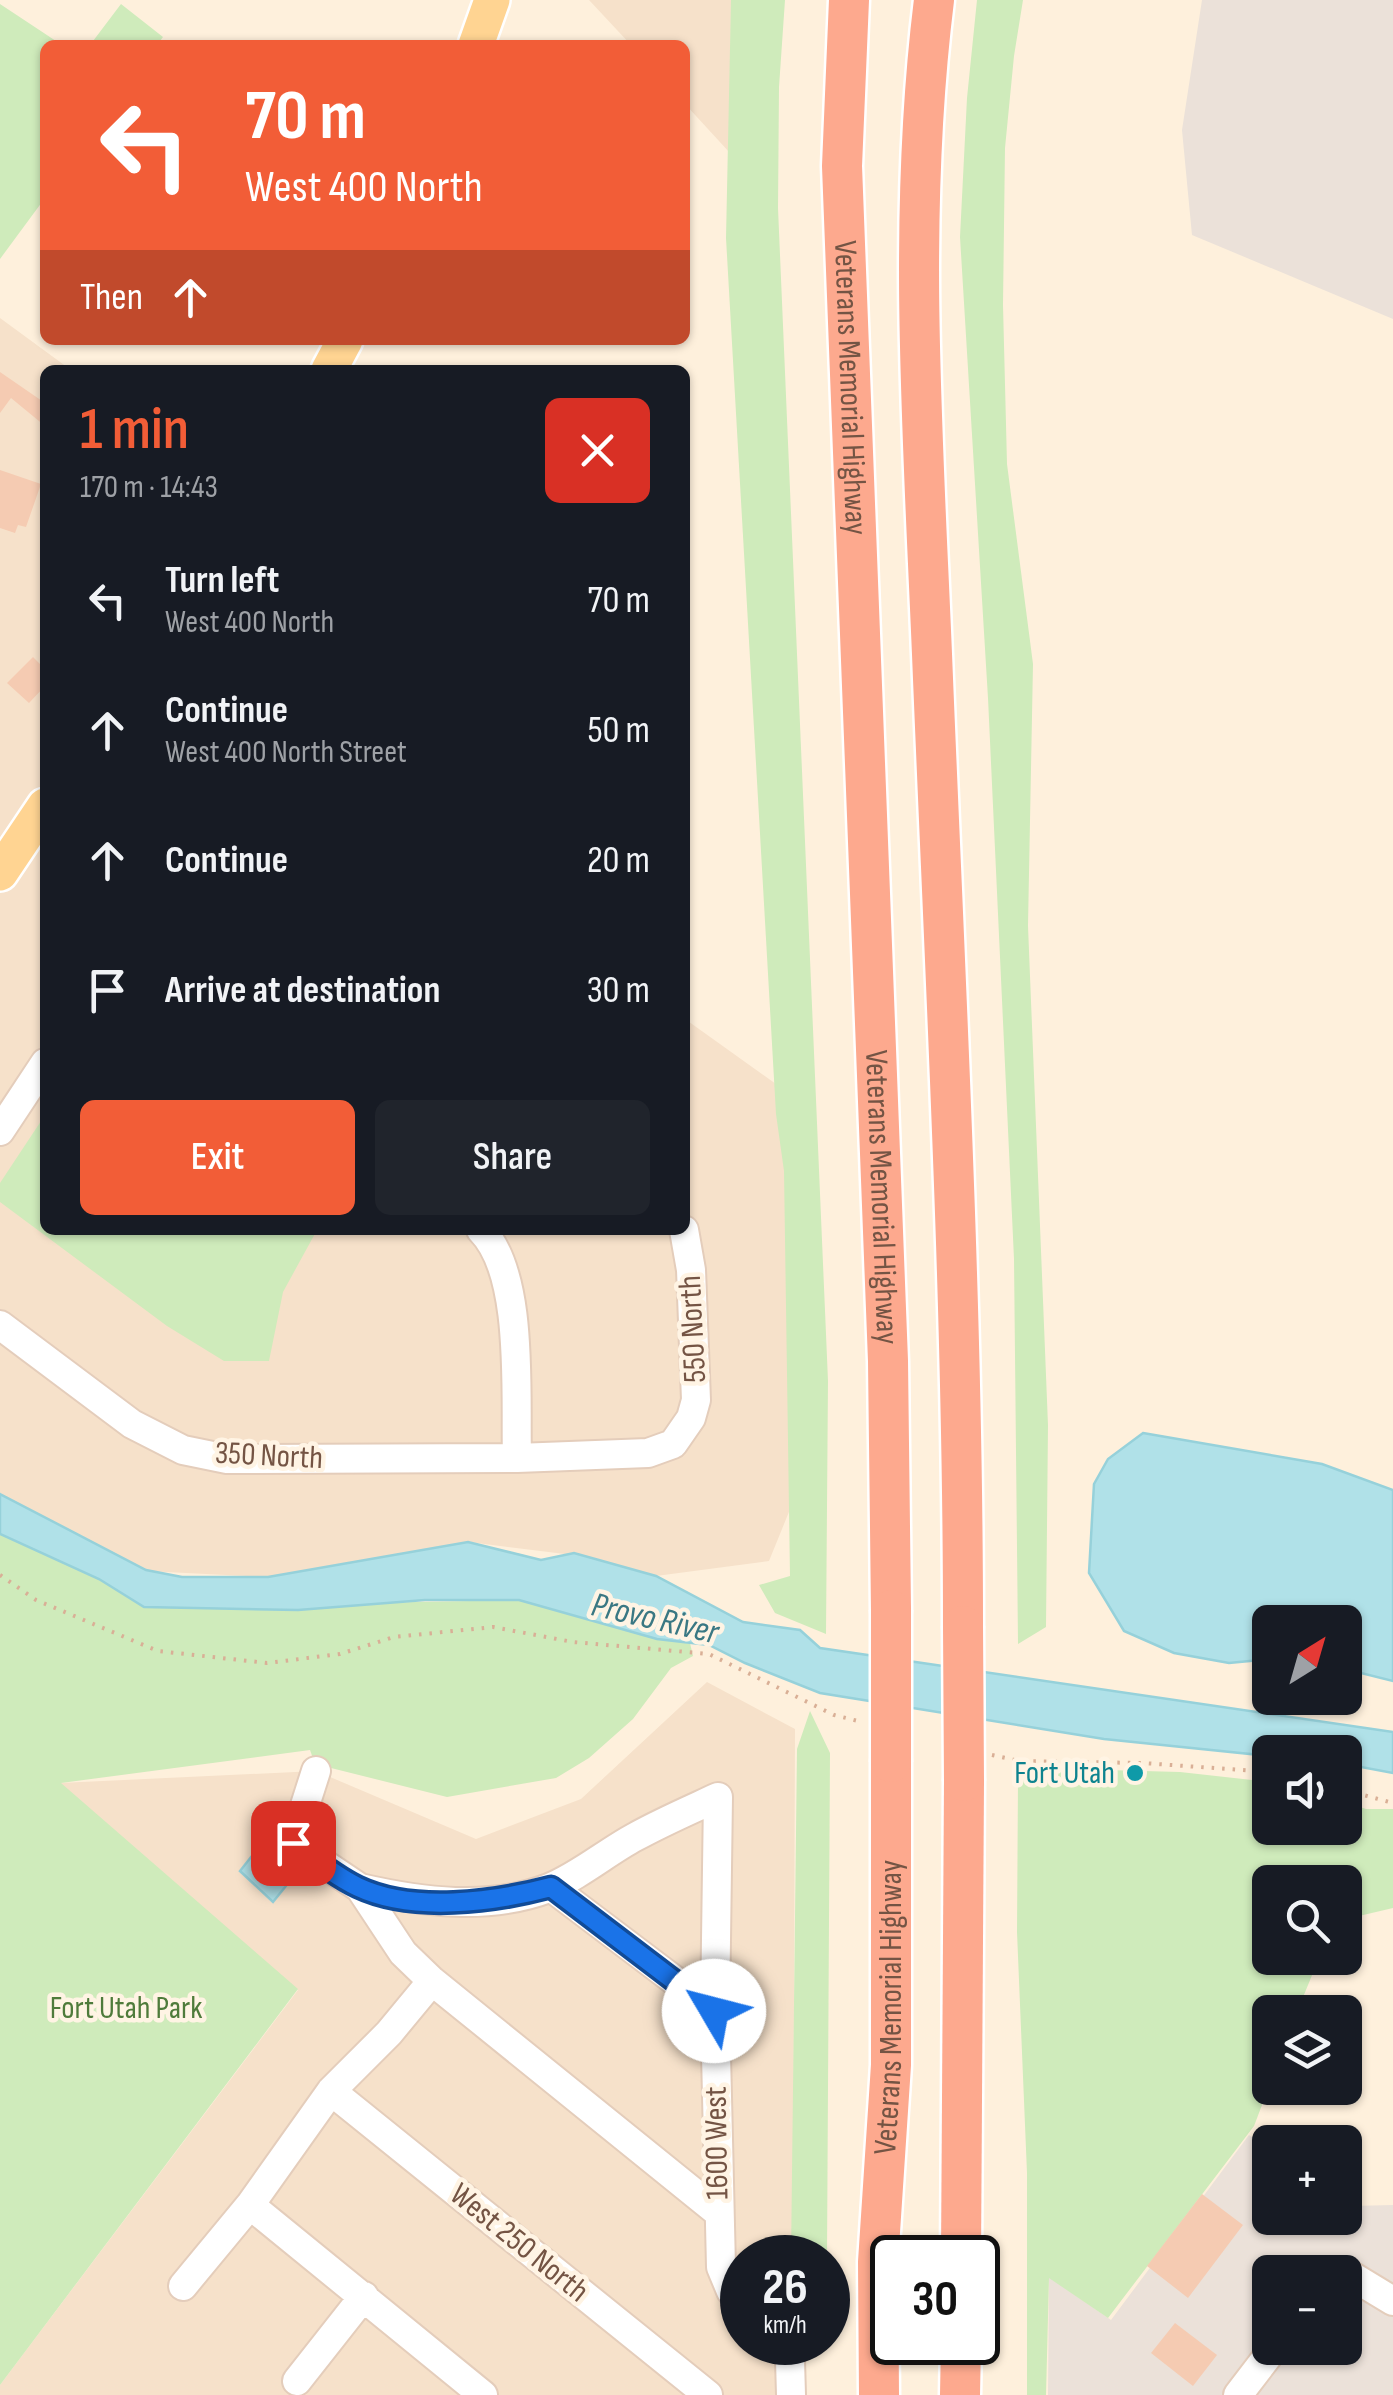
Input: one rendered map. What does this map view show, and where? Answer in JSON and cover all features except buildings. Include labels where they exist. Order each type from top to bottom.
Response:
[{"type":"highway","name":"Veterans Memorial Highway","points":[[849,0],[842,166],[888,1361],[891,2065],[878,2262],[879,2395]]},
{"type":"highway","points":[[934,0],[919,204],[919,316],[960,1334],[963,1626],[973,1766],[962,2235]]},
{"type":"highway","points":[[960,2365],[960,2395]]},
{"type":"main road","points":[[478,40],[492,0]]},
{"type":"main road","points":[[1,868],[40,813]]},
{"type":"street","points":[[0,1130],[40,1070]]},
{"type":"street","points":[[483,1235],[505,1268],[511,1298],[517,1458]]},
{"type":"street","name":"550 North","points":[[517,1458],[648,1453],[673,1444],[691,1418],[696,1400],[685,1235]]},
{"type":"street","name":"350 North","points":[[0,1325],[132,1424],[183,1450],[227,1459],[258,1460],[517,1458]]},
{"type":"street","points":[[316,1772],[293,1843],[360,1888],[410,1900],[470,1902],[551,1887],[714,2011]]},
{"type":"street","name":"1600 West","points":[[551,1887],[636,1836],[718,1796],[714,2011],[721,2235]]},
{"type":"street","points":[[360,1888],[403,1953],[432,1981],[719,2213]]},
{"type":"street","points":[[183,2286],[250,2204],[331,2091],[389,2033],[432,1981]]},
{"type":"street","name":"West 250 North","points":[[331,2091],[708,2395]]},
{"type":"street","points":[[250,2204],[364,2296],[473,2392]]},
{"type":"street","points":[[1362,2283],[1393,2301]]},
{"type":"street","points":[[297,2381],[364,2296]]},
{"type":"street","points":[[790,2365],[792,2395]]},
{"type":"street","points":[[1238,2395],[1261,2365]]},
{"type":"path","points":[[0,1576],[36,1600],[158,1650],[267,1663],[340,1654],[394,1638],[493,1626],[573,1642],[709,1654],[834,1714],[870,1724]]},
{"type":"path","points":[[973,1766],[1124,1762],[1252,1771]]},
{"type":"path","points":[[1362,1795],[1393,1803]]},
{"type":"shaded area","points":[[589,0],[731,0],[730,153],[690,109],[690,40],[626,40]]},
{"type":"shaded area","points":[[1202,0],[1393,0],[1393,319],[1192,235],[1182,130]]},
{"type":"shaded area","points":[[0,318],[64,365],[40,365],[40,1235],[690,1235],[690,1023],[783,1089],[793,1502],[769,1561],[656,1576],[589,1557],[469,1542],[268,1577],[146,1571],[0,1494]]},
{"type":"shaded area","points":[[707,1682],[795,1729],[793,2235],[720,2235],[720,2365],[793,2365],[792,2395],[0,2395],[0,2385],[298,1990],[60,1783],[316,1771],[476,1839],[581,1799]]},
{"type":"shaded area","points":[[1249,2135],[1252,2235],[1362,2235],[1362,2206],[1393,2205],[1393,2395],[1048,2395],[1049,2277],[1111,2320]]},
{"type":"green space","points":[[731,0],[785,0],[779,87],[778,208],[828,1381],[826,1634],[775,1613],[759,1585],[790,1576],[784,1171],[776,1114],[726,238]]},
{"type":"green space","points":[[977,0],[1023,0],[1005,148],[1003,305],[1007,464],[1033,664],[1028,926],[1048,1425],[1046,1627],[1018,1644],[1014,1259],[988,698],[960,237]]},
{"type":"green space","points":[[0,4],[54,40],[40,40],[40,205],[0,259]]},
{"type":"green space","points":[[121,4],[163,37],[161,40],[94,40]]},
{"type":"green space","points":[[40,1123],[40,1232],[0,1202],[0,1183]]},
{"type":"green space","points":[[44,1235],[314,1235],[283,1292],[269,1361],[224,1361],[167,1326]]},
{"type":"green space","name":"Fort Utah Park","points":[[0,1534],[99,1579],[144,1607],[519,1600],[656,1639],[690,1643],[693,1656],[671,1668],[633,1719],[589,1758],[556,1778],[447,1797],[315,1764],[310,1750],[61,1783],[298,1989],[0,2385]]},
{"type":"green space","points":[[810,1711],[830,1753],[827,2235],[791,2235],[797,1749]]},
{"type":"green space","points":[[1070,1769],[1180,1772],[1252,1780],[1252,1845],[1362,1845],[1362,1808],[1393,1809],[1393,1908],[1362,1915],[1362,1865],[1252,1865],[1252,1975],[1312,1975],[1304,1995],[1252,1995],[1252,2105],[1262,2105],[1254,2125],[1108,2318],[1049,2278],[1046,2395],[1027,2395],[1027,2173],[1017,1932],[1018,1778]]},
{"type":"water","points":[[1143,1433],[1322,1464],[1393,1490],[1393,1681],[1362,1673],[1362,1605],[1252,1605],[1252,1661],[1229,1663],[1174,1653],[1124,1631],[1089,1573],[1094,1484],[1108,1459]]},
{"type":"water","name":"Provo River","points":[[0,1494],[146,1570],[182,1577],[268,1577],[468,1542],[541,1560],[574,1553],[656,1576],[743,1622],[800,1630],[820,1648],[1252,1711],[1252,1715],[1393,1732],[1393,1773],[1362,1767],[1362,1735],[1252,1735],[1252,1754],[1104,1739],[820,1693],[709,1645],[657,1639],[519,1600],[425,1600],[298,1610],[144,1607],[99,1579],[0,1534]]},
{"type":"water","points":[[255,1852],[290,1881],[273,1902],[240,1871]]},
{"type":"place","name":"Fort Utah","points":[[1135,1773]]},
{"type":"route","points":[[293,1843],[360,1888],[410,1900],[470,1902],[551,1887],[714,2011]]}]
